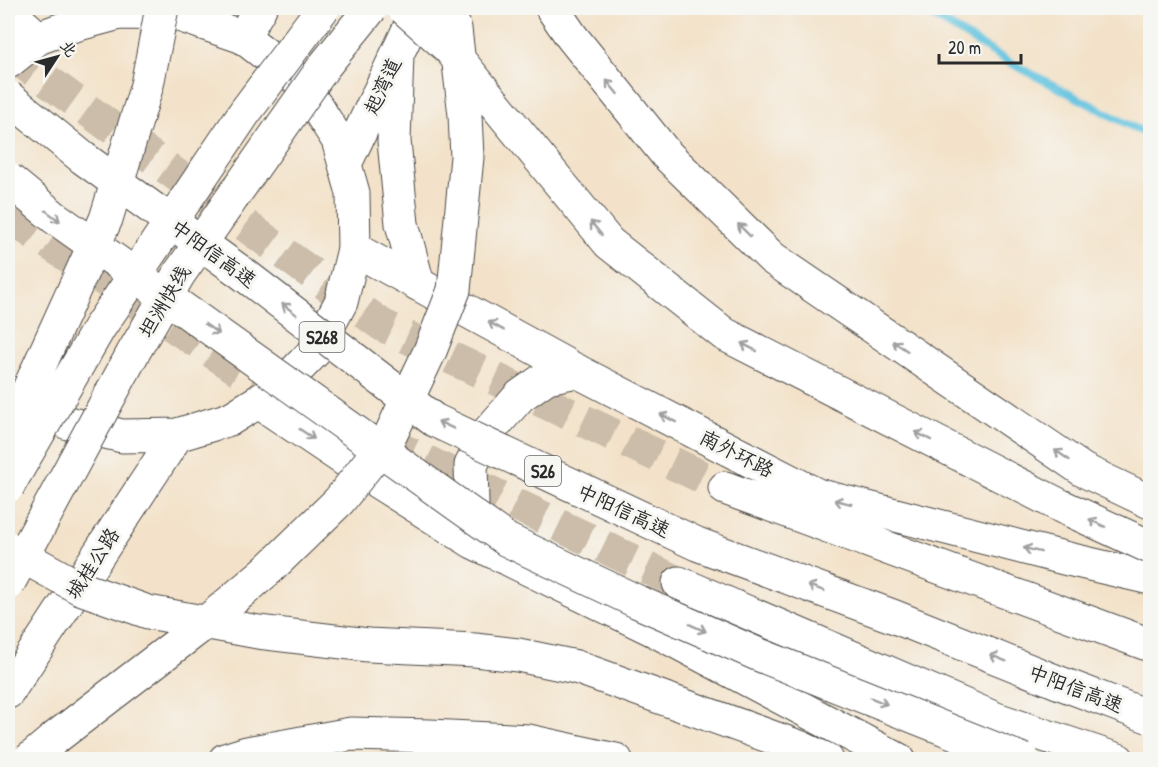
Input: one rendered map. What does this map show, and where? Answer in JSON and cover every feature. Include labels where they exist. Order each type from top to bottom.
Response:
[{"type":"main road","points":[[8,435],[106,219],[147,85],[162,8]]},
{"type":"main road","points":[[243,22],[260,8]]},
{"type":"main road","name":"坦洲快线","points":[[8,486],[99,328],[245,112],[323,8]]},
{"type":"main road","name":"坦洲快线","points":[[8,584],[133,353],[179,274],[325,65],[371,8]]},
{"type":"main road","points":[[404,8],[449,48],[609,243],[724,334],[1050,501],[1150,547]]},
{"type":"main road","name":"起湾道","points":[[345,164],[419,8]]},
{"type":"main road","points":[[29,759],[210,619],[270,567],[339,501],[390,436],[430,351],[454,290],[467,157],[465,115],[455,29],[447,8]]},
{"type":"main road","points":[[552,8],[572,37],[666,154],[772,258],[1083,470],[1150,502]]},
{"type":"main road","points":[[8,11],[38,38]]},
{"type":"main road","name":"S268","points":[[8,62],[38,38],[71,17],[119,13],[176,14],[243,22],[299,80],[338,140],[353,193],[354,249],[341,302],[315,351],[277,390],[230,419],[177,435],[122,436],[68,423],[8,392]]},
{"type":"main road","points":[[397,56],[394,141],[396,165],[402,224],[418,284]]},
{"type":"main road","name":"中阳信高速","points":[[8,97],[84,158],[242,273],[434,420],[697,544],[895,617],[1150,717]]},
{"type":"main road","points":[[8,179],[54,217],[507,540],[638,602],[757,654],[1023,759]]},
{"type":"main road","name":"南外环路","points":[[354,249],[577,371],[817,495],[1150,578]]},
{"type":"main road","points":[[473,542],[471,465],[490,430],[520,396],[546,377],[577,371]]},
{"type":"main road","points":[[259,402],[473,542],[654,630],[899,759]]},
{"type":"main road","name":"城桂公路","points":[[8,692],[177,435]]},
{"type":"main road","name":"南外环路","points":[[725,488],[1150,645]]},
{"type":"main road","points":[[8,549],[80,588],[148,612],[258,632],[368,645],[475,650],[518,655],[576,667],[827,759]]},
{"type":"main road","points":[[679,582],[996,719],[1118,759]]},
{"type":"main road","points":[[225,759],[351,734],[529,741],[616,759]]},
{"type":"waterway","points":[[920,8],[1009,62],[1150,136]]},
{"type":"tunnel","points":[[8,52],[382,325],[725,488]]},
{"type":"tunnel","points":[[8,216],[250,377],[281,391]]},
{"type":"tunnel","points":[[382,440],[679,583]]}]
